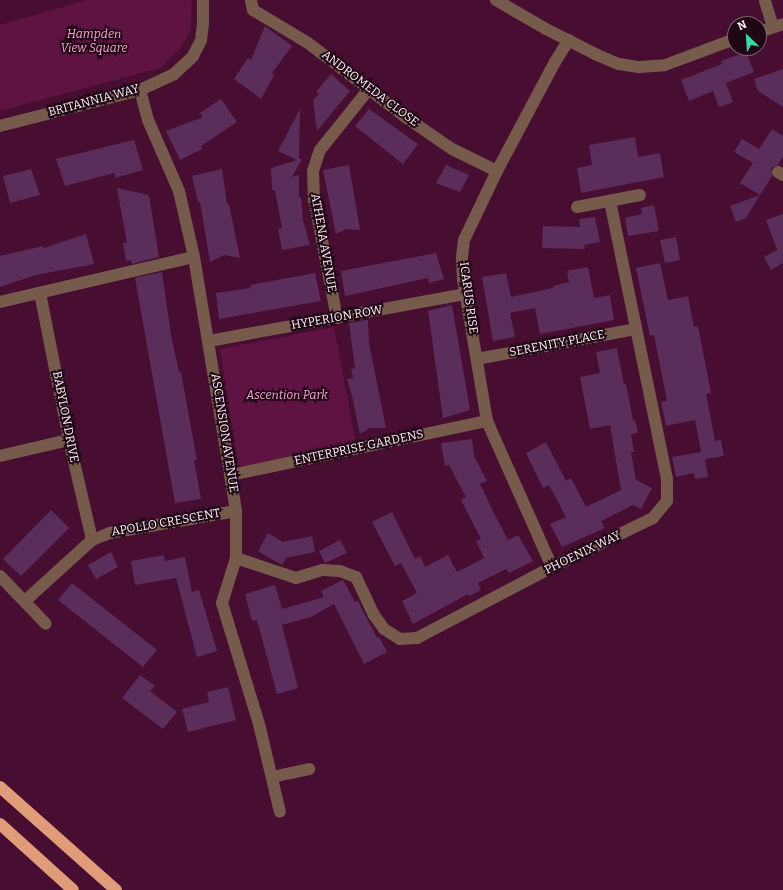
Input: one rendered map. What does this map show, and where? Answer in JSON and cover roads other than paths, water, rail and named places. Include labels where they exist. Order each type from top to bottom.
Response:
[{"type":"highway","points":[[0,786],[116,890]]},
{"type":"highway","points":[[0,824],[73,890]]},
{"type":"street","name":"BRITANNIA WAY","points":[[0,126],[140,90],[174,74],[193,56],[201,40],[204,23],[203,0]]},
{"type":"street","name":"ANDROMEDA CLOSE","points":[[251,0],[253,10],[308,43],[368,90],[452,149],[497,170]]},
{"type":"street","points":[[496,0],[594,54],[619,64],[639,67],[665,66],[727,42]]},
{"type":"street","points":[[765,1],[778,26],[767,29]]},
{"type":"street","name":"ICARUS RISE","points":[[552,567],[487,421],[466,294],[462,257],[464,240],[497,170],[555,62],[569,40]]},
{"type":"street","name":"ASCENSION AVENUE","points":[[140,90],[148,120],[179,191],[194,257],[236,511],[236,558],[222,603],[259,724],[280,812]]},
{"type":"street","name":"ATHENA AVENUE","points":[[337,318],[314,200],[313,172],[320,150],[368,90]]},
{"type":"street","points":[[577,207],[640,195]]},
{"type":"street","name":"PHOENIX WAY","points":[[236,558],[296,578],[323,570],[340,571],[356,577],[374,615],[384,629],[400,639],[417,638],[552,567],[653,518],[667,501],[667,479],[610,201]]},
{"type":"street","points":[[0,302],[95,278],[194,257]]},
{"type":"street","name":"BABYLON DRIVE","points":[[40,293],[69,440],[92,540]]},
{"type":"street","name":"HYPERION ROW","points":[[209,341],[466,294]]},
{"type":"street","name":"SERENITY PLACE","points":[[477,359],[636,329]]},
{"type":"street","name":"ENTERPRISE GARDENS","points":[[231,474],[487,421]]},
{"type":"street","points":[[0,456],[69,440]]},
{"type":"street","name":"APOLLO CRESCENT","points":[[25,601],[92,540],[110,532],[236,511]]},
{"type":"street","points":[[0,576],[46,624]]},
{"type":"street","points":[[272,777],[309,769]]},
{"type":"park label","name":"Hampden View Square","points":[[94,42]]},
{"type":"park label","name":"Ascention Park","points":[[287,396]]}]
